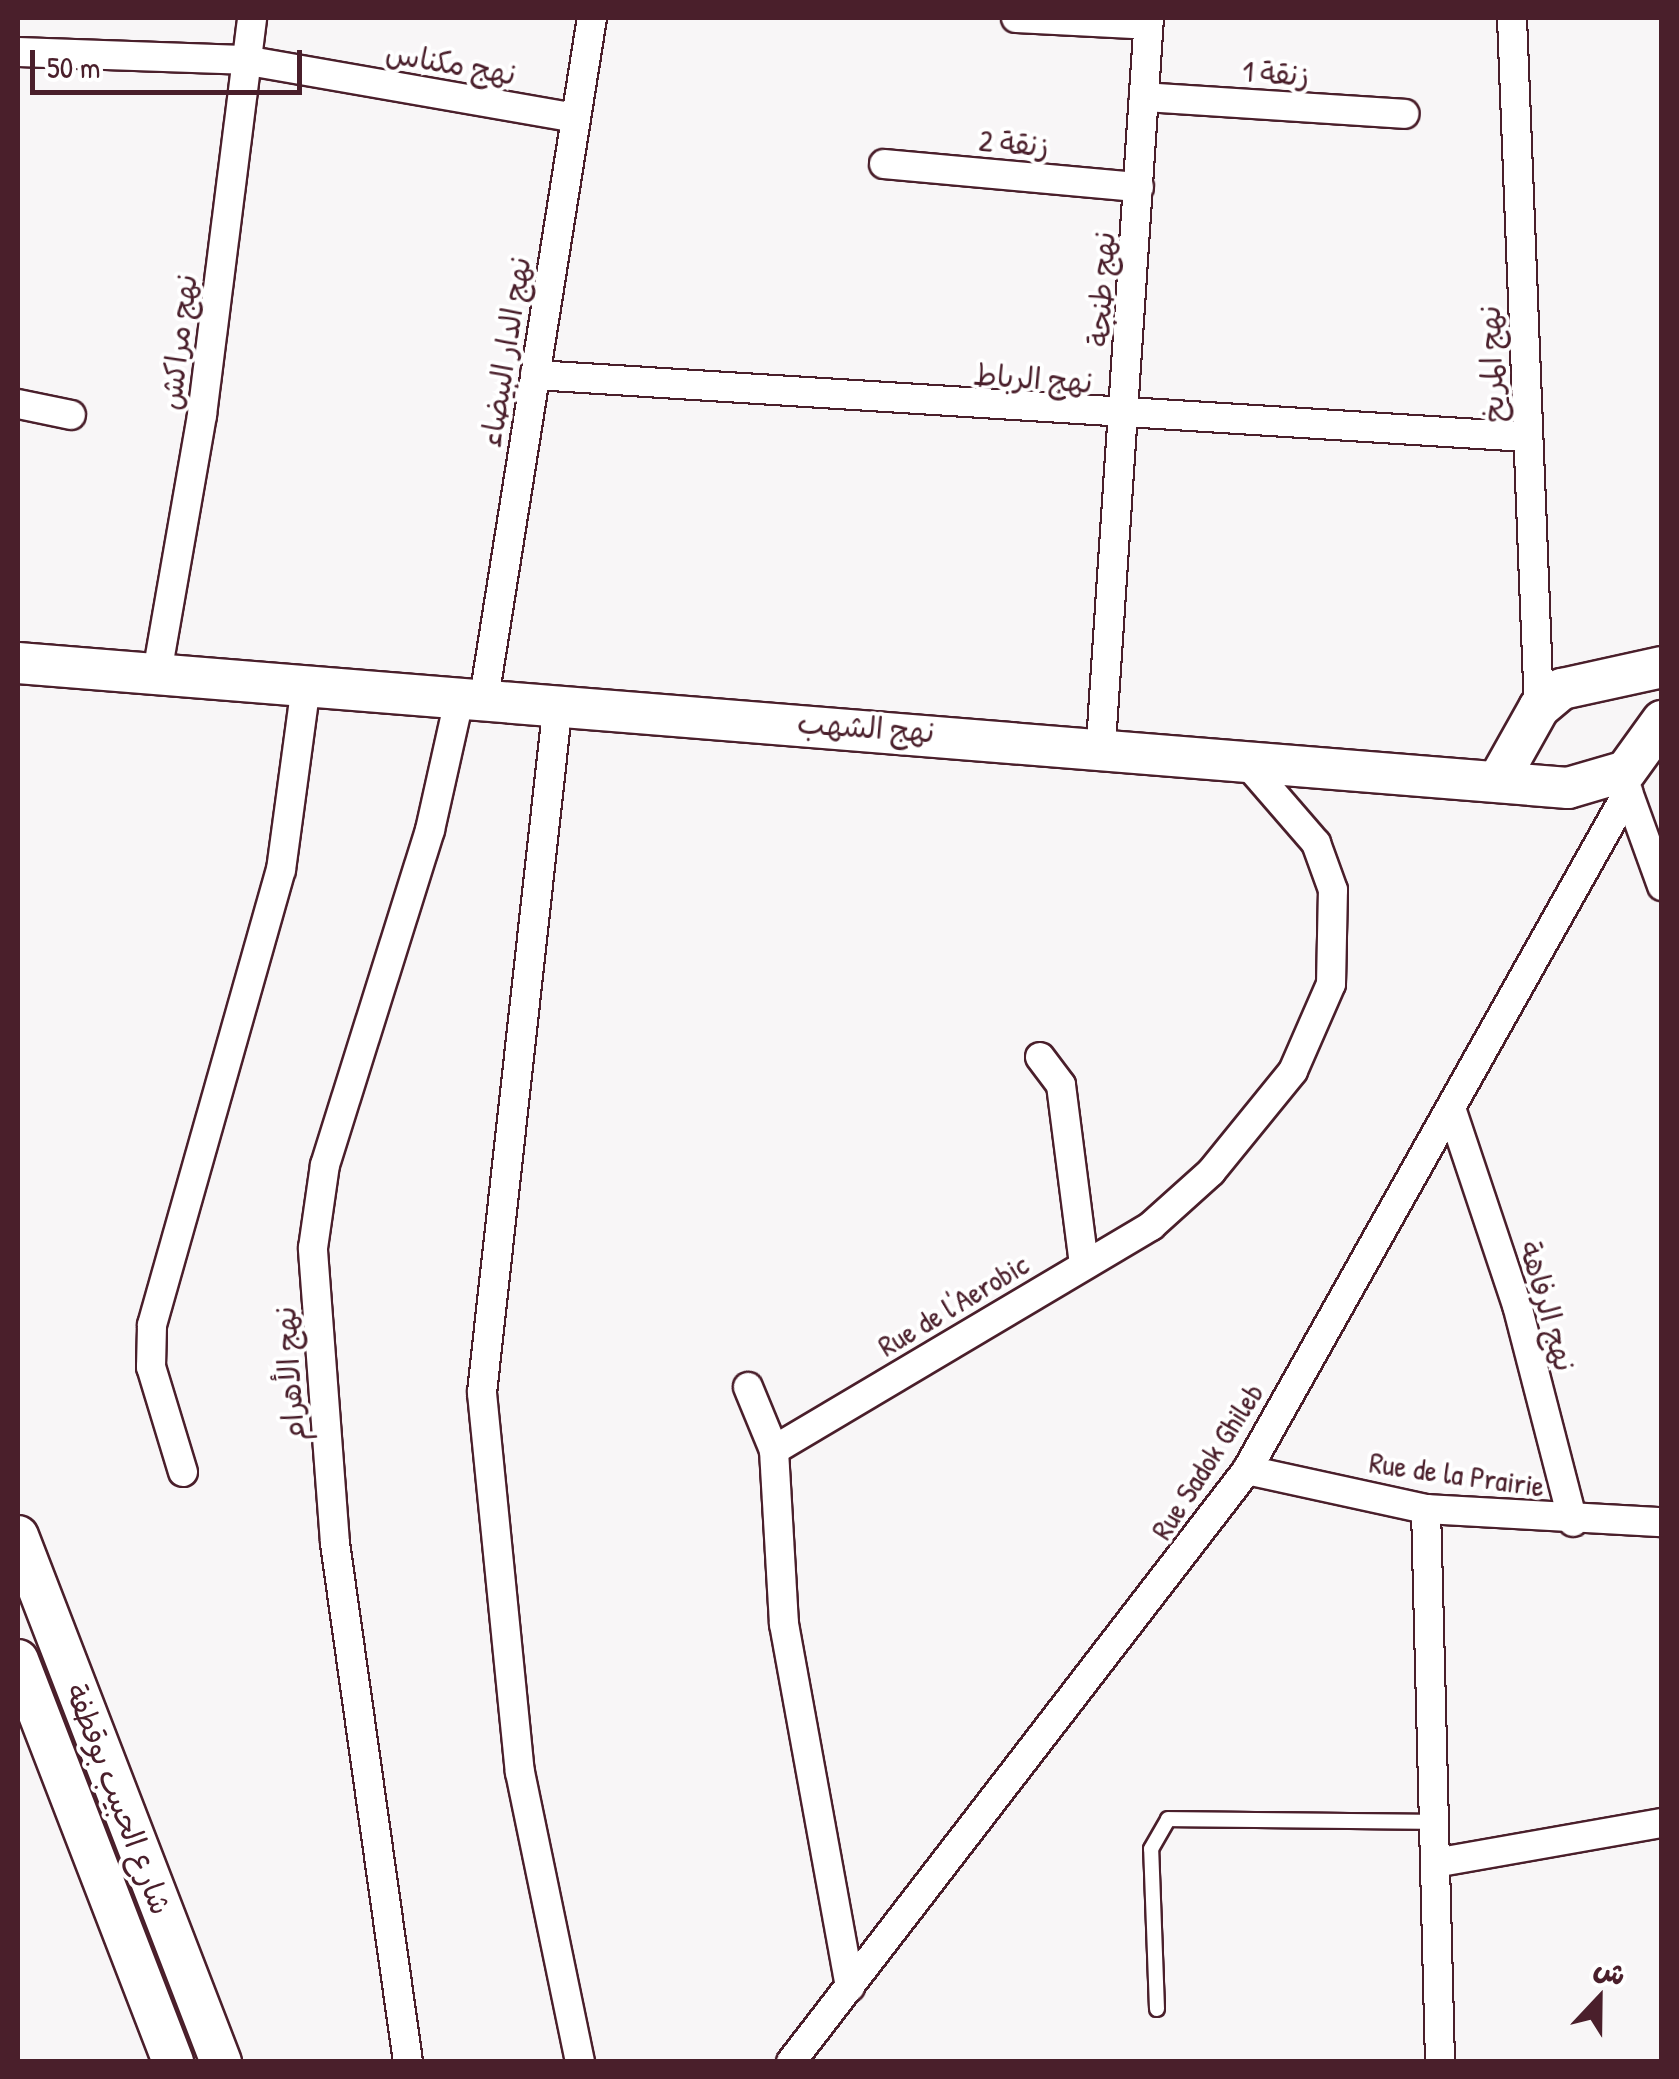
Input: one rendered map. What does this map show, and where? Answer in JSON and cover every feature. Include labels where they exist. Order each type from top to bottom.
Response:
[{"type":"street","name":"نهج مراكش","points":[[157,673],[202,414],[252,18]]},
{"type":"street","name":"نهج الدار البيضاء","points":[[472,697],[534,375],[592,18]]},
{"type":"street","points":[[1016,18],[1148,21]]},
{"type":"street","name":"نهج المريخ","points":[[1512,18],[1539,708]]},
{"type":"street","name":"نهج طنجة","points":[[1100,744],[1126,418],[1148,21]]},
{"type":"street","name":"نهج مكناس","points":[[18,52],[244,60],[575,118]]},
{"type":"street","name":"زنقة 1","points":[[1144,98],[1404,114]]},
{"type":"street","name":"زنقة 2","points":[[884,164],[1139,187]]},
{"type":"street","name":"نهج الرباط","points":[[534,375],[1126,418],[1527,438]]},
{"type":"street","points":[[18,404],[71,415]]},
{"type":"street","name":"نهج الشهب","points":[[18,663],[1100,744],[1498,781],[1598,786],[1627,782]]},
{"type":"street","points":[[1498,781],[1539,708],[1586,678],[1662,668]]},
{"type":"street","points":[[184,1472],[151,1368],[152,1325],[281,870],[306,685]]},
{"type":"street","name":"نهج الأهرام","points":[[408,2062],[335,1543],[313,1248],[324,1164],[472,697]]},
{"type":"street","points":[[558,703],[508,1090],[482,1393],[520,1772],[580,2062]]},
{"type":"street","points":[[1662,722],[1627,782],[1662,886]]},
{"type":"street","name":"Rue de l'Aerobic","points":[[774,1450],[1151,1226],[1211,1172],[1292,1070],[1331,984],[1332,890],[1316,843],[1244,760]]},
{"type":"street","name":"Rue Sadok Ghileb","points":[[791,2062],[1247,1470],[1600,844],[1627,782]]},
{"type":"street","points":[[1040,1058],[1061,1085],[1084,1264]]},
{"type":"street","name":"نهج الرفاهة","points":[[1452,1111],[1517,1306],[1573,1522]]},
{"type":"street","points":[[748,1386],[774,1450],[784,1624],[850,1986]]},
{"type":"street","name":"Rue de la Prairie","points":[[1247,1470],[1426,1509],[1573,1522],[1662,1522]]},
{"type":"street","points":[[1426,1509],[1440,1862],[1440,2062]]},
{"type":"street","name":"شارع الحبيب بوقطفة","points":[[18,1536],[221,2062]]},
{"type":"street","name":"شارع الحبيب بوقطفة","points":[[18,1660],[174,2062]]},
{"type":"street","points":[[1440,1862],[1662,1823]]},
{"type":"lane","points":[[1156,2008],[1151,1849],[1168,1819],[1438,1822]]}]
